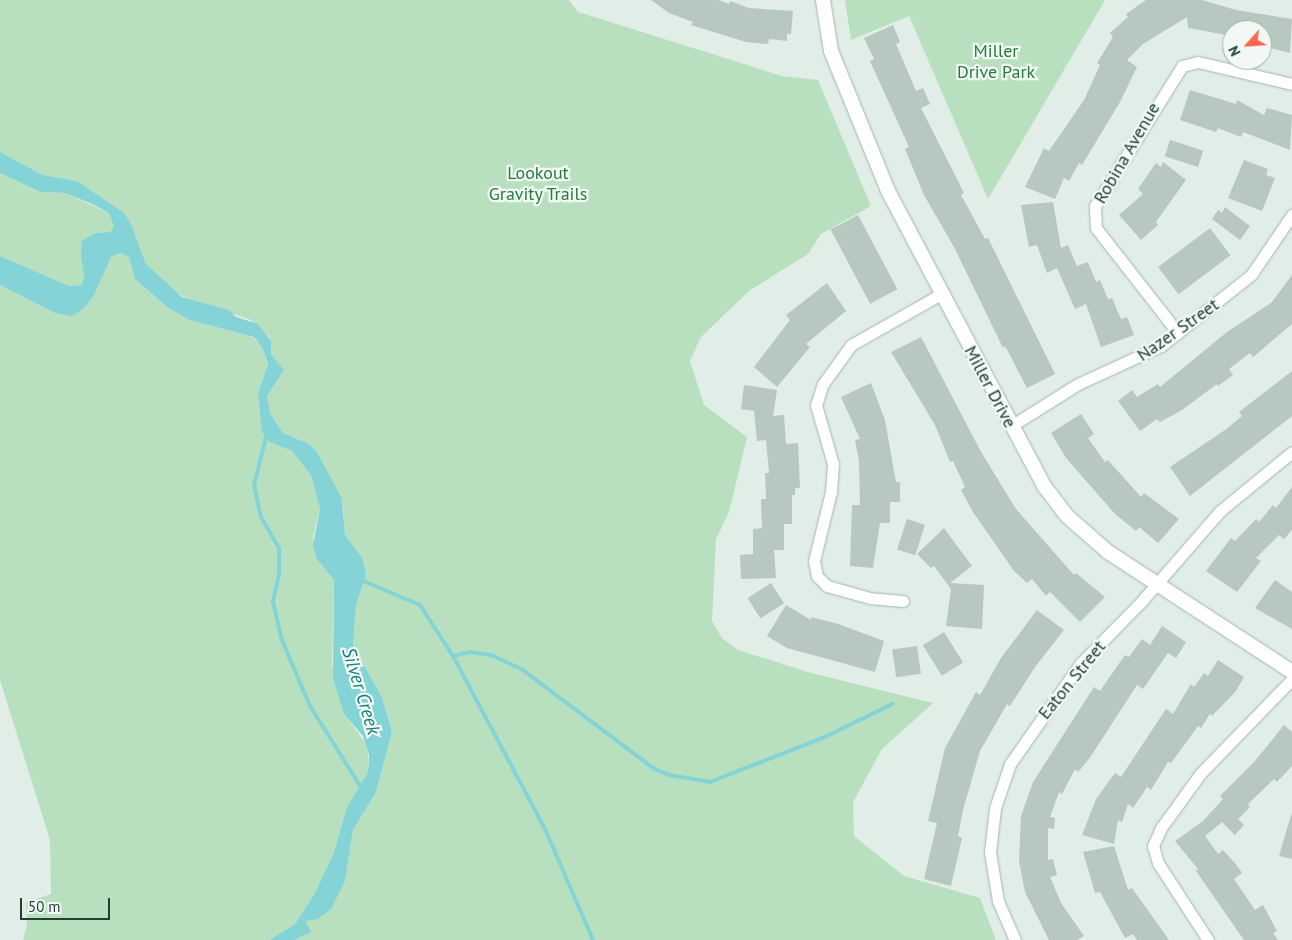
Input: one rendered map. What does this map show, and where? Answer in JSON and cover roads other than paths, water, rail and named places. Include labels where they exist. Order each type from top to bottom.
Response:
[{"type":"street","name":"Miller Drive","points":[[823,0],[827,33],[837,67],[888,191],[1040,480],[1068,516],[1095,541],[1156,584],[1292,672]]},
{"type":"street","name":"Robina Avenue","points":[[1178,333],[1096,228],[1095,206],[1182,66],[1198,62],[1292,84]]},
{"type":"street","name":"Nazer Street","points":[[1011,426],[1078,384],[1143,357],[1178,333],[1251,275],[1292,215]]},
{"type":"street","points":[[903,601],[870,598],[827,586],[817,576],[814,561],[831,492],[833,464],[830,444],[816,405],[823,384],[851,345],[941,294]]},
{"type":"street","name":"Eaton Street","points":[[1015,940],[998,901],[990,852],[1000,788],[1023,742],[1080,664],[1156,584],[1220,511],[1292,452]]},
{"type":"street","points":[[1208,940],[1158,863],[1154,841],[1200,774],[1292,679]]},
{"type":"water","name":"Silver Creek","points":[[0,152],[43,175],[77,181],[124,213],[132,226],[146,264],[182,297],[229,310],[236,317],[258,324],[271,341],[271,354],[284,370],[267,396],[270,413],[283,433],[307,443],[317,452],[342,499],[345,535],[363,559],[366,574],[356,605],[353,646],[382,697],[392,732],[376,792],[353,830],[345,881],[331,909],[318,919],[306,921],[311,932],[295,940],[269,940],[295,924],[315,893],[334,852],[347,807],[368,772],[369,755],[363,736],[344,714],[333,678],[334,580],[316,558],[313,545],[320,509],[312,477],[292,451],[269,442],[262,431],[258,393],[268,364],[263,349],[254,337],[189,320],[167,307],[135,279],[129,257],[121,253],[111,257],[94,295],[84,308],[72,316],[55,313],[0,285],[0,256],[69,286],[82,285],[84,275],[81,257],[82,241],[95,233],[110,232],[114,227],[109,213],[92,204],[65,193],[40,192],[0,173]]},
{"type":"waterway","points":[[267,433],[254,485],[261,517],[279,548],[279,575],[273,602],[281,638],[310,706],[362,789]]},
{"type":"waterway","points":[[361,580],[420,605],[453,656],[545,829],[593,940]]},
{"type":"waterway","points":[[453,656],[470,652],[491,655],[523,670],[653,768],[669,775],[710,782],[825,737],[892,704]]},
{"type":"park label","name":"Miller Drive Park","points":[[996,62]]},
{"type":"park label","name":"Lookout Gravity Trails","points":[[538,184]]}]
